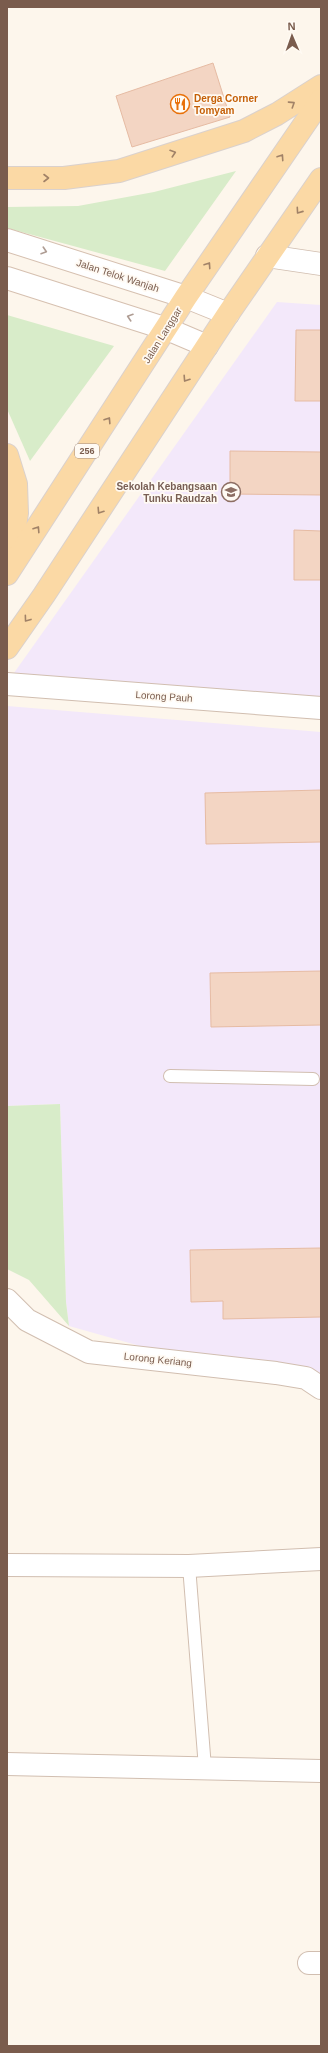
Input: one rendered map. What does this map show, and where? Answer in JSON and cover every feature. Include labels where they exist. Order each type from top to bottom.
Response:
[{"type":"main road","points":[[7,178],[64,178],[119,171],[244,131],[277,114],[321,86]]},
{"type":"main road","name":"Jalan Langgar","points":[[7,574],[167,329],[186,297],[321,100]]},
{"type":"main road","points":[[7,648],[44,595],[228,314],[321,179]]},
{"type":"main road","points":[[7,455],[16,484],[17,513],[7,574]]},
{"type":"street","name":"Jalan Telok Wanjah","points":[[7,240],[186,297],[228,314]]},
{"type":"street","points":[[267,256],[321,264]]},
{"type":"street","points":[[7,278],[167,329],[208,346]]},
{"type":"street","name":"Lorong Pauh","points":[[7,684],[321,708]]},
{"type":"street","name":"Lorong Keriang","points":[[7,1300],[27,1320],[89,1352],[276,1373],[306,1378],[321,1388]]},
{"type":"street","points":[[7,1565],[188,1566],[321,1559]]},
{"type":"street","points":[[7,1764],[321,1771]]},
{"type":"lane","points":[[170,1076],[312,1080]]},
{"type":"lane","points":[[188,1566],[206,1768]]},
{"type":"shaded area","name":"Sekolah Kebangsaan Tunku Raudzah","points":[[277,302],[321,305],[321,702],[9,680]]},
{"type":"shaded area","points":[[7,706],[321,732],[321,1375],[147,1348],[69,1326],[66,1302],[60,1104],[7,1106]]},
{"type":"green space","points":[[236,171],[165,271],[7,228],[7,207],[78,206],[154,192]]},
{"type":"green space","points":[[7,315],[114,346],[30,461],[7,409]]},
{"type":"green space","points":[[60,1104],[66,1302],[69,1326],[29,1280],[7,1269],[7,1106]]},
{"type":"building","points":[[213,63],[230,117],[132,147],[116,96]]},
{"type":"building","points":[[296,330],[321,330],[321,401],[295,401]]},
{"type":"building","points":[[230,451],[321,452],[321,495],[230,494]]},
{"type":"building","points":[[294,530],[321,531],[321,580],[294,580]]},
{"type":"building","points":[[321,790],[321,842],[206,844],[205,793]]},
{"type":"building","points":[[321,971],[321,1025],[211,1027],[210,973]]},
{"type":"building","points":[[321,1248],[321,1317],[223,1319],[223,1301],[191,1302],[190,1250]]},
{"type":"place","name":"Derga Corner Tomyam","points":[[180,104]]},
{"type":"place","name":"Sekolah Kebangsaan Tunku Raudzah","points":[[231,492]]}]
